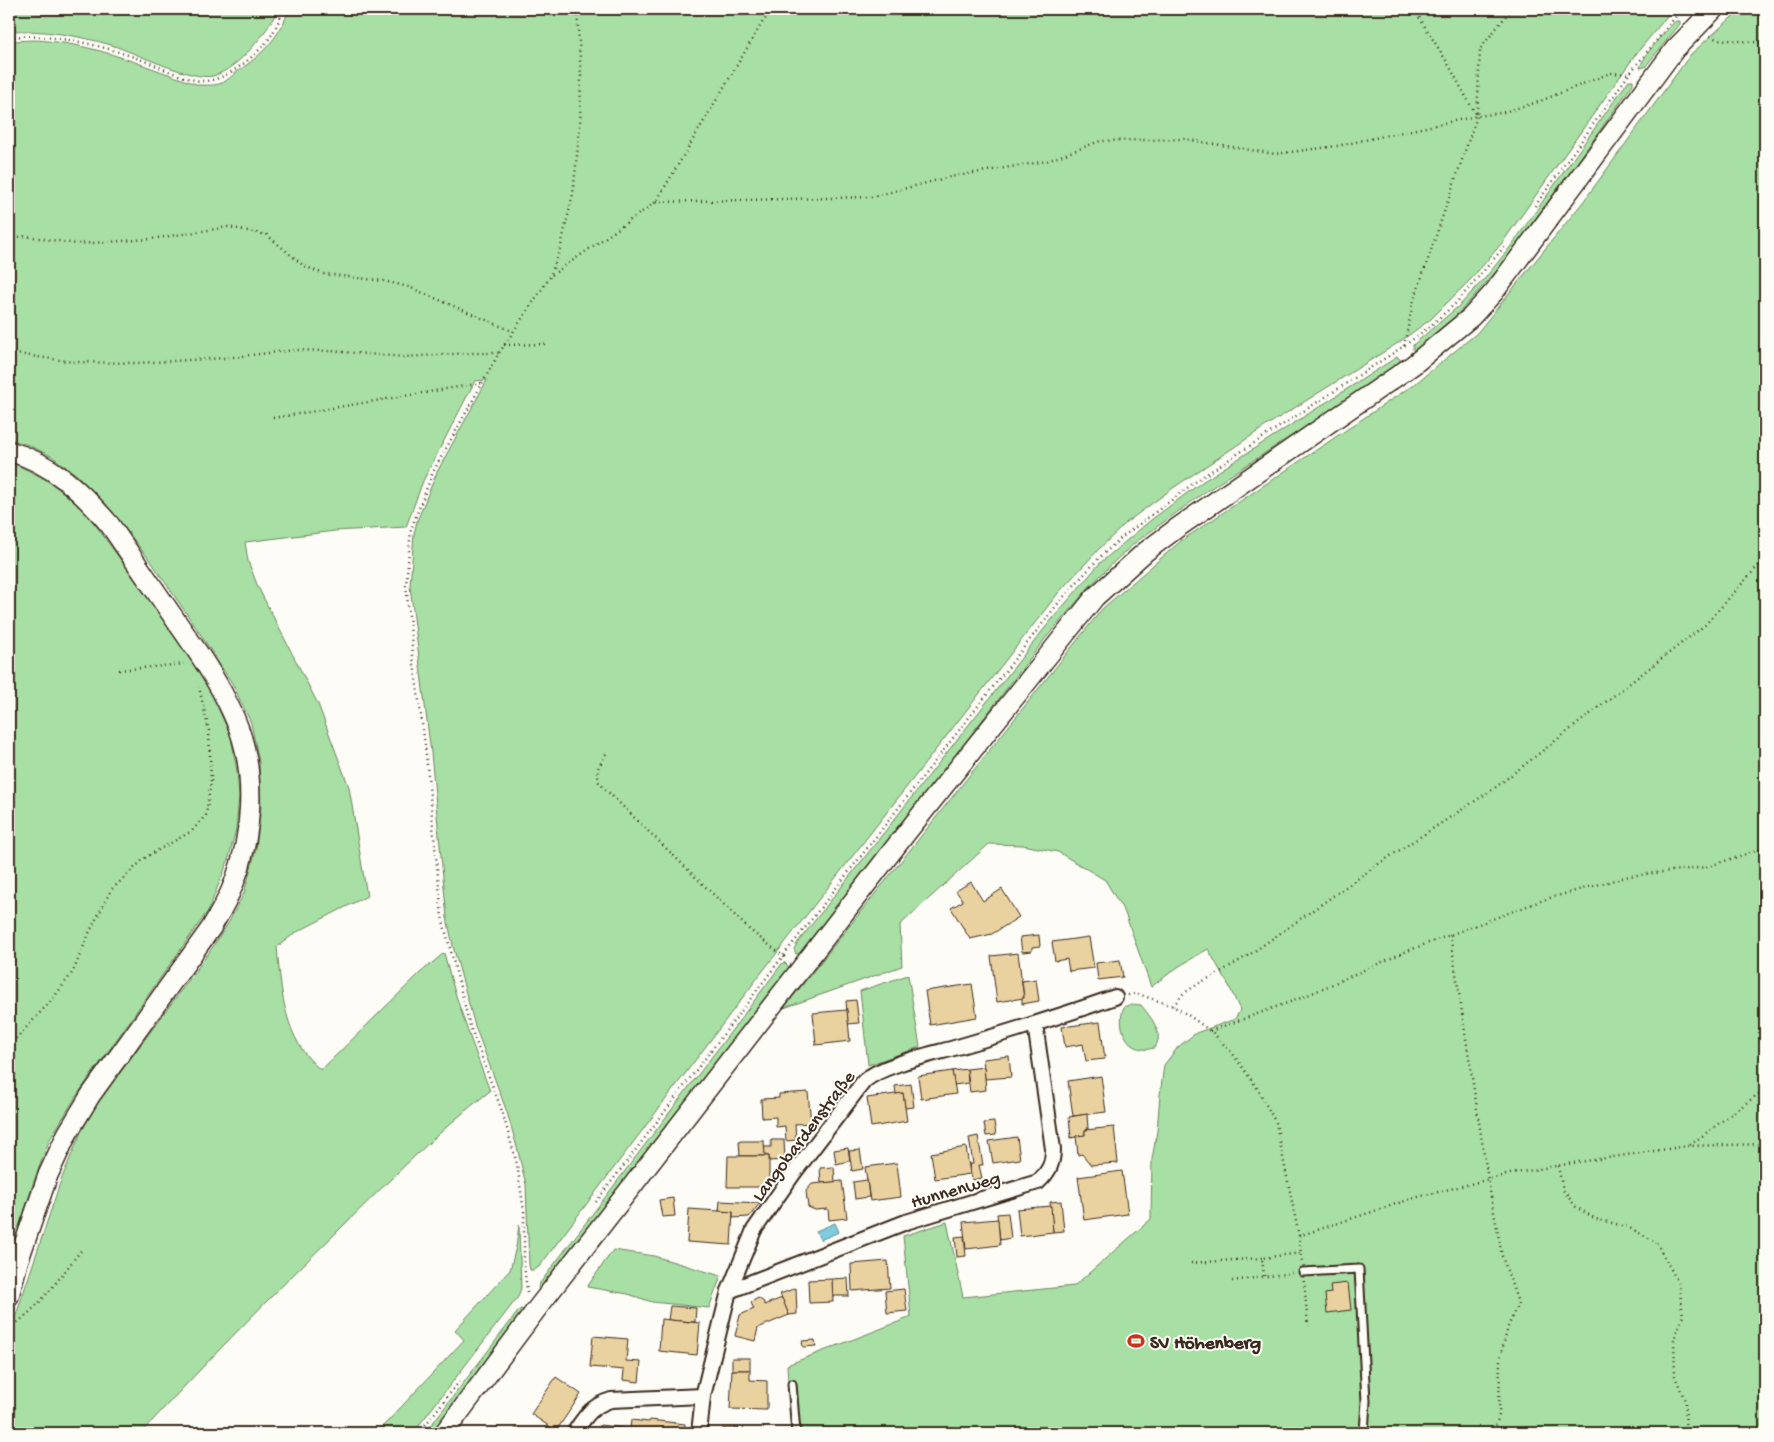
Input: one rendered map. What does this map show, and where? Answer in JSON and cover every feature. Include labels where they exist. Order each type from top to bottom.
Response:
[{"type":"main road","points":[[444,1433],[539,1306],[872,877],[1095,597],[1145,552],[1176,528],[1413,365],[1471,317],[1494,292],[1675,49],[1714,9]]},
{"type":"main road","points":[[9,451],[38,462],[57,473],[74,486],[93,505],[110,525],[200,654],[230,707],[240,731],[246,755],[249,810],[247,835],[240,862],[225,903],[212,928],[90,1096],[67,1134],[48,1175],[18,1262],[9,1296]]},
{"type":"street","name":"Langobardenstraße","points":[[699,1433],[703,1396],[730,1291],[754,1230],[793,1174],[869,1076],[900,1064],[1035,1024],[1115,997]]},
{"type":"street","name":"Hunnenweg","points":[[730,1291],[906,1222],[1022,1188],[1043,1178],[1051,1167],[1053,1148],[1035,1024]]},
{"type":"street","points":[[574,1433],[590,1412],[599,1404],[611,1400],[703,1396]]},
{"type":"lane","points":[[1303,1272],[1359,1269],[1366,1401],[1364,1433]]},
{"type":"lane","points":[[792,1384],[796,1433]]},
{"type":"path","points":[[9,37],[35,36],[84,42],[201,81],[217,80],[249,58],[269,38],[284,9]]},
{"type":"path","points":[[534,1285],[528,1293],[524,1265],[522,1186],[517,1164],[502,1111],[470,1026],[442,917],[425,745],[406,598],[409,538],[420,501],[433,472],[499,353],[550,276],[561,246],[573,194],[580,126],[581,76],[576,9]]},
{"type":"path","points":[[550,276],[656,202],[762,23],[773,9]]},
{"type":"path","points":[[1414,9],[1447,62],[1477,116]]},
{"type":"path","points":[[1404,346],[1413,303],[1477,116],[1480,49],[1509,12],[1509,9]]},
{"type":"path","points":[[1532,211],[1629,74],[1682,9]]},
{"type":"path","points":[[1694,28],[1716,39],[1765,43]]},
{"type":"path","points":[[656,202],[871,197],[950,176],[1047,161],[1100,140],[1184,140],[1275,154],[1337,146],[1477,116],[1501,113],[1538,102],[1610,73],[1629,74]]},
{"type":"path","points":[[9,238],[26,236],[77,244],[150,239],[228,227],[267,235],[304,266],[324,274],[384,281],[409,287],[512,331]]},
{"type":"path","points":[[592,1208],[783,956],[1060,601],[1099,558],[1121,538],[1202,477],[1404,346],[1429,327],[1456,303],[1507,244]]},
{"type":"path","points":[[504,345],[545,344]]},
{"type":"path","points":[[9,354],[74,362],[137,363],[225,358],[295,350],[331,351],[404,358],[499,353]]},
{"type":"path","points":[[273,418],[482,383]]},
{"type":"path","points":[[1173,1006],[1183,994],[1249,955],[1380,863],[1492,790],[1705,625],[1765,558]]},
{"type":"path","points":[[119,670],[188,663],[200,654]]},
{"type":"path","points":[[9,1046],[51,1001],[72,972],[111,890],[146,857],[192,831],[206,815],[211,780],[209,731],[198,684]]},
{"type":"path","points":[[606,754],[597,770],[599,782],[606,791],[750,930],[783,956]]},
{"type":"path","points":[[1210,1032],[1301,998],[1407,951],[1546,899],[1629,876],[1706,867],[1765,848]]},
{"type":"path","points":[[1450,935],[1488,1180],[1502,1256],[1518,1304],[1508,1327],[1500,1358],[1499,1415],[1494,1433]]},
{"type":"path","points":[[1115,997],[1138,994],[1173,1006],[1191,1016],[1233,1054],[1257,1088],[1276,1123],[1301,1253],[1191,1263]]},
{"type":"path","points":[[1688,1146],[1765,1089]]},
{"type":"path","points":[[1299,1236],[1414,1198],[1488,1180],[1558,1166],[1688,1146],[1765,1144]]},
{"type":"path","points":[[1558,1166],[1563,1190],[1576,1207],[1596,1219],[1628,1228],[1656,1242],[1679,1284],[1683,1316],[1674,1339],[1675,1376],[1686,1403],[1685,1433]]},
{"type":"path","points":[[9,1328],[33,1310],[83,1248]]},
{"type":"path","points":[[1262,1258],[1264,1276]]},
{"type":"path","points":[[1303,1272],[1308,1326]]},
{"type":"path","points":[[1232,1280],[1286,1274]]},
{"type":"green space","points":[[9,9],[278,9],[260,38],[242,58],[223,72],[213,76],[204,76],[178,70],[111,45],[86,38],[48,32],[9,31]]},
{"type":"green space","points":[[289,9],[1673,9],[1636,54],[1502,243],[1472,278],[1431,319],[1398,343],[1272,422],[1173,488],[1127,522],[1059,592],[762,972],[539,1267],[533,1270],[530,1270],[529,1265],[526,1185],[518,1151],[507,1112],[475,1026],[447,918],[431,753],[410,586],[414,534],[417,521],[437,472],[487,380],[475,381],[423,481],[406,527],[335,531],[245,542],[248,561],[258,587],[318,704],[349,787],[367,896],[295,933],[277,947],[283,997],[292,1030],[299,1045],[321,1070],[420,973],[444,953],[459,1006],[490,1091],[433,1140],[291,1277],[141,1433],[9,1433],[9,1336],[61,1180],[81,1132],[97,1104],[208,954],[229,922],[244,893],[256,849],[261,807],[259,762],[251,723],[233,685],[152,563],[110,509],[77,475],[51,456],[28,445],[9,439],[9,41],[42,40],[87,48],[124,58],[199,85],[213,85],[222,83],[262,52],[281,28]]},
{"type":"green space","points":[[1741,9],[1765,9],[1765,1433],[791,1433],[787,1365],[911,1317],[903,1236],[947,1222],[963,1297],[1074,1286],[1151,1219],[1152,1159],[1164,1065],[1178,1047],[1196,1033],[1235,1019],[1240,1010],[1208,949],[1178,967],[1151,987],[1125,913],[1105,880],[1058,852],[1023,845],[989,844],[900,925],[902,966],[784,1008],[1103,608],[1181,541],[1416,383],[1477,333],[1583,202],[1691,54]]},
{"type":"green space","points":[[1676,21],[1680,21],[1680,24],[1645,67],[1640,68],[1650,50]]},
{"type":"green space","points":[[1629,80],[1633,80],[1633,84],[1513,253],[1456,316],[1417,349],[1413,350],[1413,345],[1460,305],[1511,246]]},
{"type":"green space","points":[[1397,357],[1400,359],[1400,363],[1205,492],[1136,542],[1116,560],[1091,585],[1045,639],[804,951],[796,954],[794,949],[798,942],[1048,624],[1100,563],[1151,520],[1202,482]]},
{"type":"green space","points":[[9,462],[45,479],[64,493],[92,520],[196,665],[207,683],[231,737],[239,797],[236,829],[228,861],[208,911],[75,1098],[50,1139],[36,1175],[9,1258]]},
{"type":"green space","points":[[784,962],[790,968],[541,1291],[539,1291],[540,1283]]},
{"type":"green space","points":[[908,975],[920,1047],[868,1065],[860,991]]},
{"type":"green space","points":[[1131,1004],[1141,1005],[1155,1026],[1158,1037],[1154,1048],[1138,1048],[1126,1038],[1121,1023],[1122,1015],[1124,1007]]},
{"type":"green space","points":[[519,1225],[521,1288],[518,1297],[413,1433],[375,1433],[464,1340],[455,1330],[510,1270]]},
{"type":"green space","points":[[613,1250],[654,1256],[721,1276],[709,1308],[652,1302],[628,1294],[587,1287]]},
{"type":"green space","points":[[520,1309],[525,1310],[435,1433],[425,1433]]},
{"type":"water","points":[[835,1223],[839,1232],[820,1240],[816,1231]]},
{"type":"building","points":[[971,882],[983,901],[1002,889],[1019,917],[992,934],[970,939],[951,908],[963,901],[956,891]]},
{"type":"building","points":[[1039,935],[1040,946],[1032,947],[1032,951],[1022,952],[1020,937]]},
{"type":"building","points":[[1089,937],[1094,968],[1069,971],[1067,959],[1055,961],[1052,942]]},
{"type":"building","points":[[1018,953],[1024,998],[997,1002],[991,956]]},
{"type":"building","points":[[1120,960],[1123,977],[1098,980],[1096,963]]},
{"type":"building","points":[[1036,979],[1039,1001],[1022,1004],[1022,998],[1024,998],[1022,981]]},
{"type":"building","points":[[972,984],[977,1017],[930,1025],[925,991]]},
{"type":"building","points":[[856,1000],[859,1023],[848,1024],[846,1001]]},
{"type":"building","points":[[847,1010],[850,1041],[816,1045],[813,1013]]},
{"type":"building","points":[[1100,1022],[1105,1059],[1086,1061],[1083,1044],[1065,1047],[1062,1027]]},
{"type":"building","points":[[1009,1056],[1011,1077],[985,1079],[983,1059]]},
{"type":"building","points":[[984,1067],[986,1090],[970,1092],[967,1069]]},
{"type":"building","points":[[967,1069],[968,1083],[954,1085],[952,1071]]},
{"type":"building","points":[[952,1071],[956,1094],[921,1099],[918,1076]]},
{"type":"building","points":[[1101,1076],[1106,1112],[1073,1116],[1068,1081]]},
{"type":"building","points":[[911,1084],[914,1107],[905,1108],[903,1093],[896,1094],[895,1086]]},
{"type":"building","points":[[808,1092],[811,1123],[795,1124],[796,1140],[786,1141],[785,1126],[776,1127],[776,1117],[762,1118],[761,1099],[779,1098],[779,1094]]},
{"type":"building","points":[[903,1093],[907,1121],[871,1127],[867,1098]]},
{"type":"building","points":[[1087,1114],[1088,1129],[1085,1130],[1085,1135],[1071,1138],[1069,1117]]},
{"type":"building","points":[[994,1122],[996,1135],[986,1136],[984,1123]]},
{"type":"building","points":[[1114,1127],[1118,1163],[1091,1165],[1082,1154],[1078,1155],[1076,1136],[1085,1135],[1085,1130]]},
{"type":"building","points":[[978,1136],[983,1165],[979,1165],[982,1178],[972,1180],[969,1164],[973,1164],[969,1138]]},
{"type":"building","points":[[1017,1137],[1020,1159],[993,1163],[989,1141]]},
{"type":"building","points":[[771,1140],[784,1140],[785,1160],[769,1161],[769,1156],[765,1156],[764,1147],[771,1147]]},
{"type":"building","points":[[739,1141],[764,1141],[765,1156],[740,1156]]},
{"type":"building","points":[[966,1147],[970,1174],[935,1179],[931,1153]]},
{"type":"building","points":[[848,1148],[850,1161],[836,1164],[834,1150]]},
{"type":"building","points":[[860,1150],[863,1169],[852,1171],[849,1151]]},
{"type":"building","points":[[728,1156],[769,1156],[769,1187],[727,1187]]},
{"type":"building","points":[[897,1163],[901,1197],[870,1201],[865,1167]]},
{"type":"building","points":[[834,1167],[835,1182],[821,1183],[820,1168]]},
{"type":"building","points":[[1122,1171],[1128,1214],[1084,1220],[1078,1177]]},
{"type":"building","points":[[867,1180],[869,1197],[855,1199],[853,1182]]},
{"type":"building","points":[[842,1181],[847,1218],[829,1220],[828,1209],[815,1210],[808,1207],[806,1191],[812,1184]]},
{"type":"building","points":[[673,1198],[675,1216],[662,1217],[659,1200]]},
{"type":"building","points":[[720,1201],[760,1203],[749,1217],[733,1218],[733,1212],[719,1211]]},
{"type":"building","points":[[1061,1201],[1064,1231],[1053,1232],[1050,1202]]},
{"type":"building","points":[[1051,1206],[1053,1232],[1020,1236],[1017,1209]]},
{"type":"building","points":[[689,1209],[733,1212],[731,1245],[687,1242]]},
{"type":"building","points":[[1008,1213],[1011,1238],[1000,1240],[997,1214]]},
{"type":"building","points":[[998,1219],[1000,1245],[966,1249],[963,1222]]},
{"type":"building","points":[[964,1236],[966,1256],[957,1257],[955,1237]]},
{"type":"building","points":[[888,1261],[890,1288],[852,1291],[851,1264]]},
{"type":"building","points":[[848,1278],[849,1296],[832,1296],[832,1279]]},
{"type":"building","points":[[832,1279],[833,1302],[809,1303],[808,1280]]},
{"type":"building","points":[[1348,1283],[1351,1310],[1327,1313],[1325,1294],[1331,1293],[1330,1285]]},
{"type":"building","points":[[796,1288],[797,1314],[789,1315],[780,1294]]},
{"type":"building","points":[[904,1289],[907,1311],[887,1313],[885,1291]]},
{"type":"building","points":[[758,1298],[764,1302],[764,1305],[782,1298],[789,1315],[758,1328],[755,1341],[735,1336],[740,1315],[754,1309],[751,1303]]},
{"type":"building","points":[[670,1306],[696,1308],[695,1322],[668,1320]]},
{"type":"building","points":[[661,1319],[700,1323],[697,1355],[659,1351]]},
{"type":"building","points":[[593,1336],[628,1339],[626,1361],[641,1362],[639,1382],[623,1380],[624,1370],[590,1367]]},
{"type":"building","points":[[815,1340],[816,1346],[803,1347],[802,1341]]},
{"type":"building","points":[[732,1358],[750,1358],[750,1370],[732,1370]]},
{"type":"building","points":[[732,1370],[750,1370],[750,1380],[767,1381],[767,1410],[730,1409]]},
{"type":"building","points":[[556,1377],[581,1394],[556,1431],[531,1414]]},
{"type":"building","points":[[631,1420],[685,1424],[684,1433],[599,1433],[600,1425],[630,1429]]},
{"type":"building","points":[[517,1427],[526,1433],[513,1433]]},
{"type":"building","points":[[723,1428],[738,1428],[738,1433],[723,1433]]},
{"type":"place","name":"SV Höhenberg","points":[[1136,1341]]}]
